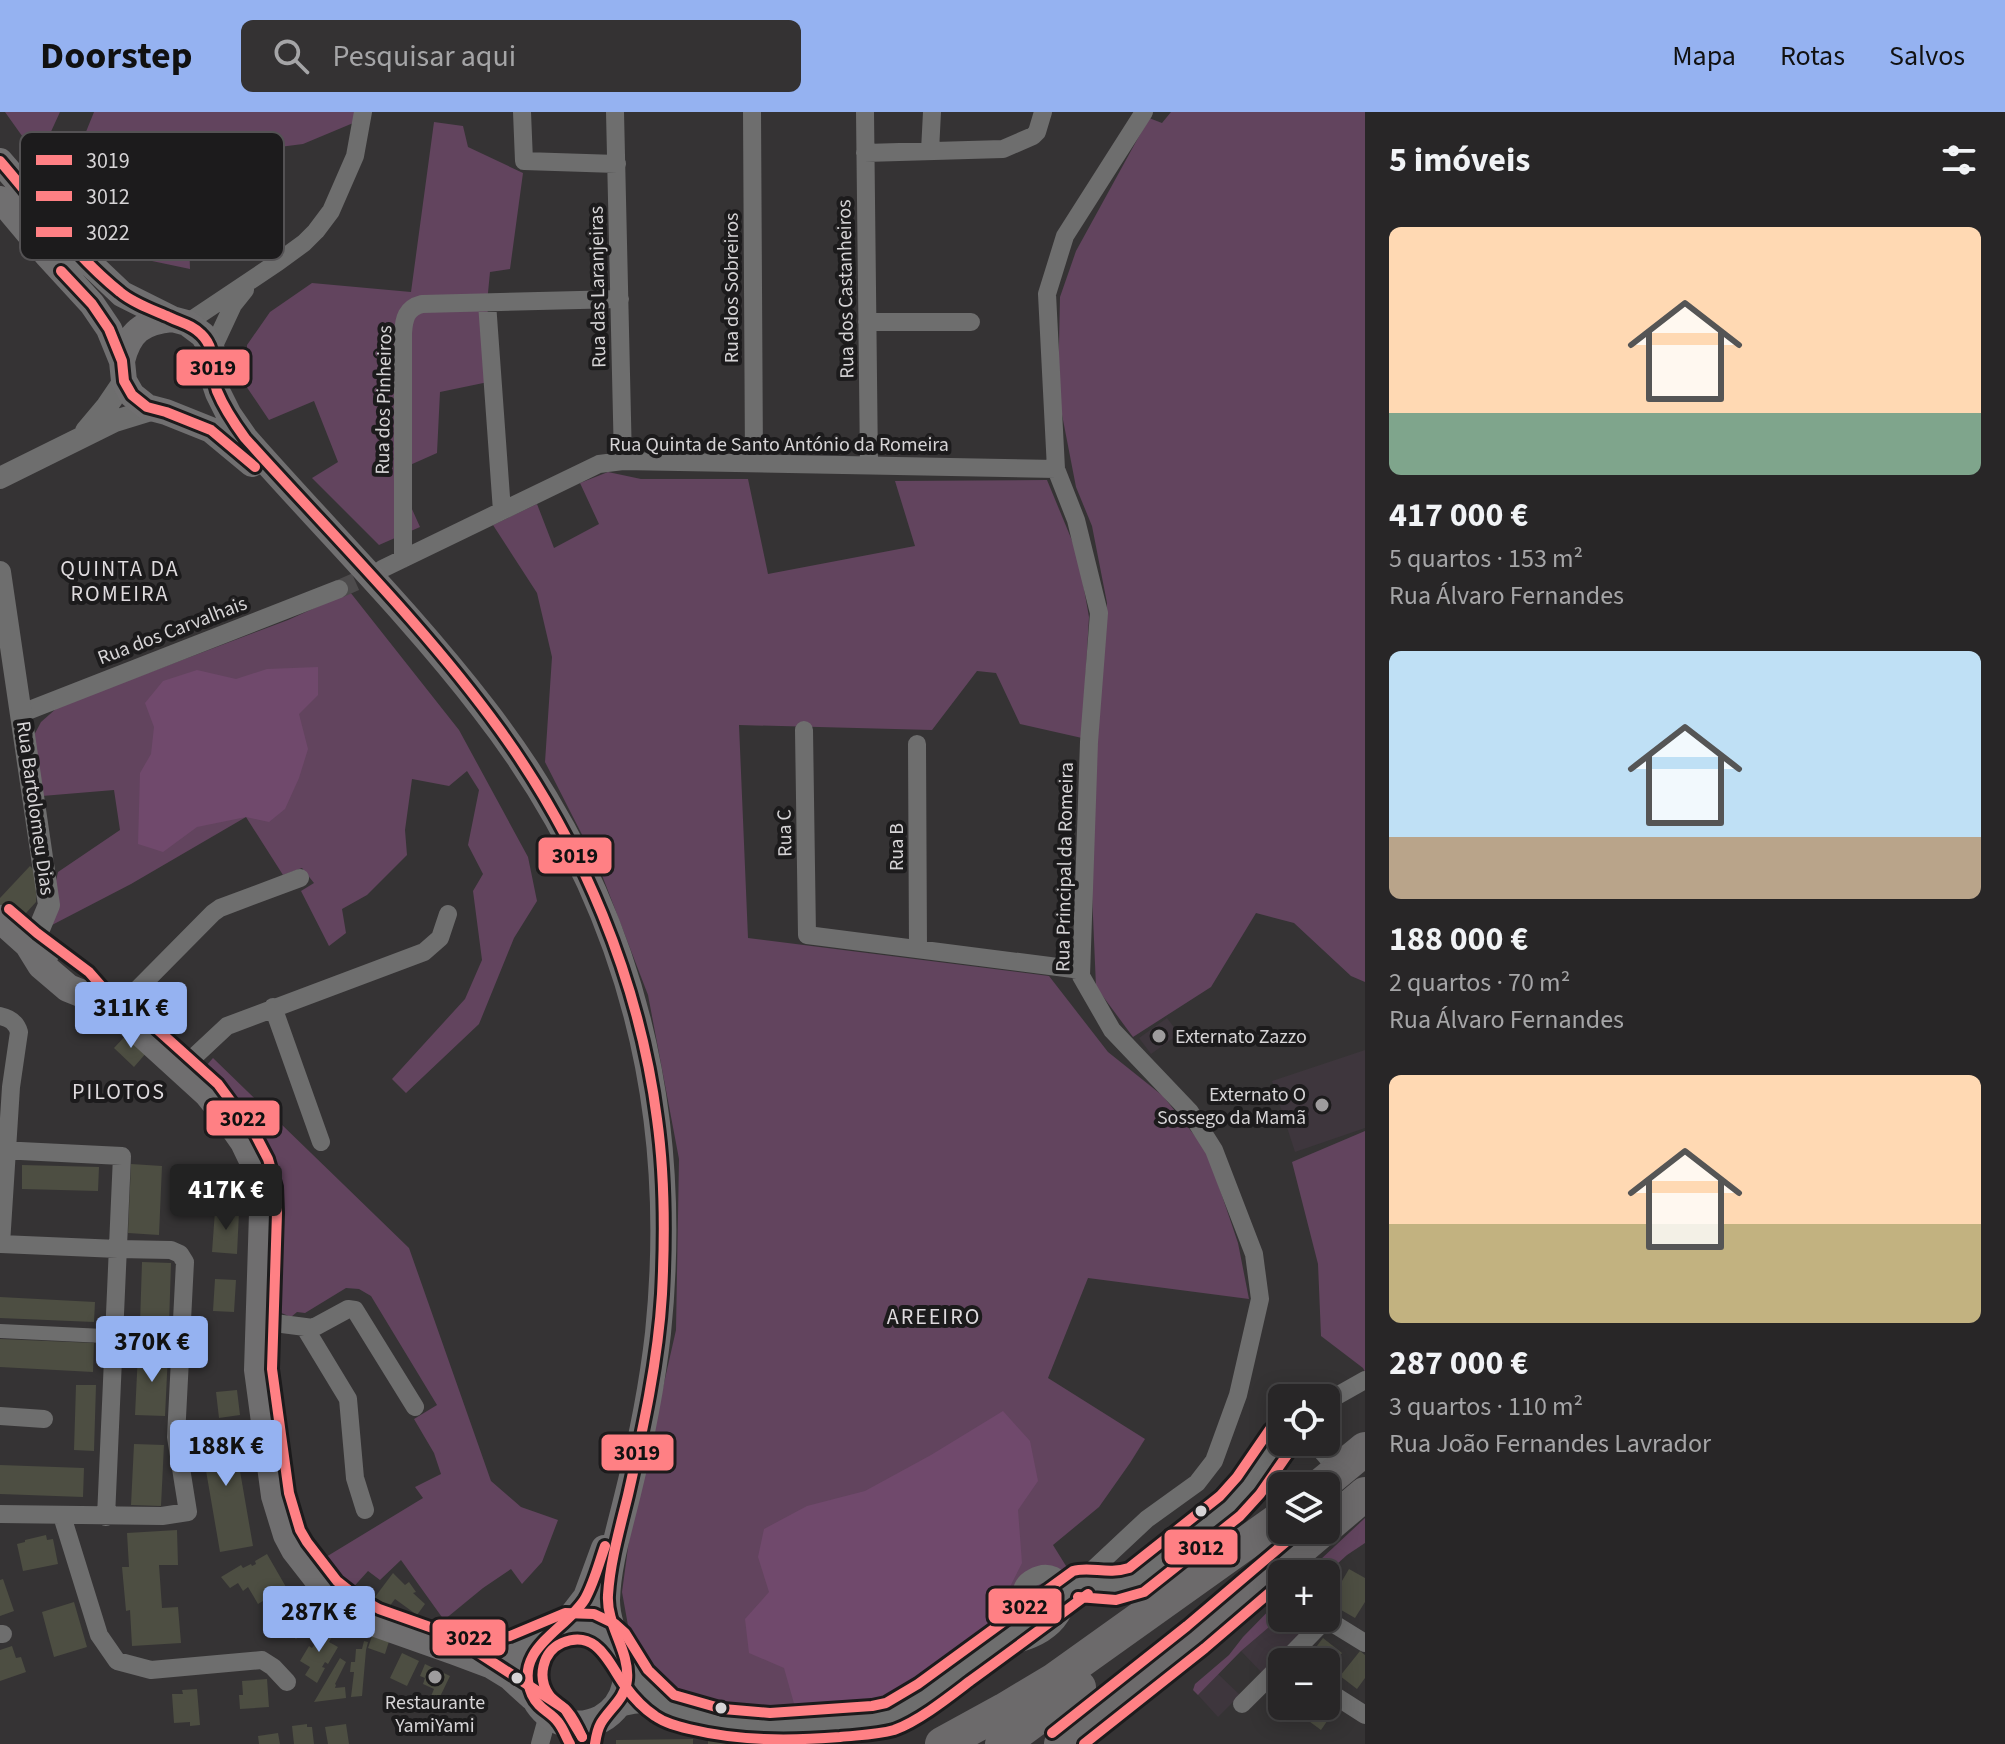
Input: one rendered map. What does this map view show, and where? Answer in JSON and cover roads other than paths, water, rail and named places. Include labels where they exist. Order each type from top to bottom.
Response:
[{"type":"highway","points":[[1330,1472],[1365,1449]]},
{"type":"highway","points":[[1340,1515],[1365,1494]]},
{"type":"highway","points":[[942,1744],[1054,1680],[1268,1527]]},
{"type":"highway","points":[[1002,1744],[1152,1629],[1268,1529]]},
{"type":"highway","points":[[1061,1744],[1196,1637],[1305,1544]]},
{"type":"main road","points":[[0,161],[20,184]]},
{"type":"main road","points":[[0,199],[20,223]]},
{"type":"main road","points":[[52,260],[92,304],[109,329],[132,395],[147,407],[211,430],[253,465],[382,604],[472,710],[533,796],[561,846],[586,897],[608,954],[631,1029],[648,1119],[655,1231],[651,1306],[642,1377],[606,1542],[586,1597],[569,1619],[533,1653],[529,1664],[528,1675],[552,1719]]},
{"type":"main road","points":[[86,260],[122,294],[203,335],[212,350],[213,378],[218,393],[245,438],[446,661],[533,778],[595,892],[620,957],[641,1028],[655,1095],[662,1165],[664,1242],[657,1338],[607,1602],[612,1629],[623,1656],[627,1682],[624,1693],[599,1726],[595,1744]]},
{"type":"main road","points":[[123,371],[125,347],[141,327],[155,321],[179,321]]},
{"type":"main road","points":[[160,411],[191,407],[205,394],[213,378]]},
{"type":"main road","points":[[0,919],[140,1032],[208,1094],[244,1142],[255,1165],[262,1189],[263,1213],[258,1370],[275,1496],[295,1550],[327,1591],[348,1608],[373,1622],[492,1665],[510,1676],[552,1719],[580,1725],[591,1723],[610,1712]]},
{"type":"main road","points":[[455,1651],[497,1653],[514,1650],[568,1627],[589,1627],[608,1636],[623,1656]]},
{"type":"street","points":[[284,257],[304,243],[331,211],[355,156],[363,112]]},
{"type":"street","points":[[522,112],[524,161],[617,164]]},
{"type":"street","name":"Rua das Laranjeiras","points":[[615,112],[623,461]]},
{"type":"street","name":"Rua dos Sobreiros","points":[[752,112],[754,463]]},
{"type":"street","name":"Rua dos Castanheiros","points":[[865,112],[869,465]]},
{"type":"street","points":[[930,151],[932,112]]},
{"type":"street","points":[[865,153],[1003,149],[1033,136],[1043,112]]},
{"type":"street","name":"Rua Principal da Romeira","points":[[1074,1588],[1147,1519],[1197,1483],[1214,1461],[1238,1395],[1260,1299],[1254,1254],[1214,1150],[1190,1112],[1112,1030],[1081,976],[1089,742],[1099,613],[1077,524],[1056,469],[1047,294],[1065,236],[1144,112]]},
{"type":"street","points":[[179,321],[280,260]]},
{"type":"street","points":[[212,350],[233,305],[270,267]]},
{"type":"street","name":"Rua dos Pinheiros","points":[[403,559],[404,319],[411,309],[422,304],[620,299]]},
{"type":"street","points":[[487,303],[502,511]]},
{"type":"street","points":[[867,322],[971,322]]},
{"type":"street","points":[[77,439],[107,406],[123,371]]},
{"type":"street","points":[[0,478],[115,421],[160,411]]},
{"type":"street","name":"Rua Quinta de Santo António da Romeira","points":[[382,569],[599,464],[623,461],[1056,469]]},
{"type":"street","name":"Rua Bartolomeu Dias","points":[[0,572],[49,905],[39,929],[28,944]]},
{"type":"street","name":"Rua dos Carvalhais","points":[[22,713],[339,589]]},
{"type":"street","name":"Rua C","points":[[804,730],[807,935],[918,949]]},
{"type":"street","name":"Rua B","points":[[917,744],[918,949]]},
{"type":"street","points":[[104,1005],[220,908],[300,878]]},
{"type":"street","points":[[181,1069],[227,1026],[424,952],[440,938],[448,914]]},
{"type":"street","points":[[918,949],[1081,970]]},
{"type":"street","points":[[273,1007],[321,1142]]},
{"type":"street","points":[[0,1016],[12,1020],[19,1032],[6,1087],[1,1244],[171,1250],[180,1254],[185,1262],[176,1437],[188,1512],[162,1516],[106,1517],[0,1514]]},
{"type":"street","points":[[4,1150],[122,1156],[106,1517]]},
{"type":"street","points":[[259,1321],[318,1327],[350,1309],[356,1311],[415,1407]]},
{"type":"street","points":[[305,1328],[348,1401],[355,1478],[365,1510]]},
{"type":"street","points":[[0,1331],[145,1338]]},
{"type":"street","points":[[1340,1394],[1365,1380]]},
{"type":"street","points":[[0,1416],[44,1419]]},
{"type":"street","points":[[610,1712],[645,1704],[740,1726],[770,1727],[874,1720],[891,1716],[1074,1588],[1114,1587],[1136,1580],[1230,1506],[1269,1456]]},
{"type":"street","points":[[62,1516],[99,1635],[117,1661],[151,1670],[262,1660],[287,1682]]},
{"type":"street","points":[[1021,1627],[1022,1588],[1027,1581],[1035,1576],[1053,1575],[1074,1588]]},
{"type":"street","points":[[985,1652],[1029,1642],[1057,1624],[1074,1588]]},
{"type":"street","points":[[1298,1648],[1326,1619],[1365,1643]]},
{"type":"street","points":[[623,1656],[637,1679],[667,1707]]},
{"type":"street","points":[[1242,1704],[1268,1678]]},
{"type":"street","points":[[1340,1699],[1365,1715]]},
{"type":"street","points":[[540,1744],[552,1719]]},
{"type":"tunnel","points":[[339,589],[380,571]]},
{"type":"place","name":"Externato Zazzo","points":[[1159,1036]]},
{"type":"place","name":"Externato O Sossego da Mamã","points":[[1322,1105]]},
{"type":"place","name":"Restaurante YamiYami","points":[[435,1677]]},
{"type":"district","name":"QUINTA DA ROMEIRA","points":[[120,580]]},
{"type":"district","name":"PILOTOS","points":[[119,1091]]},
{"type":"district","name":"AREEIRO","points":[[934,1316]]}]
